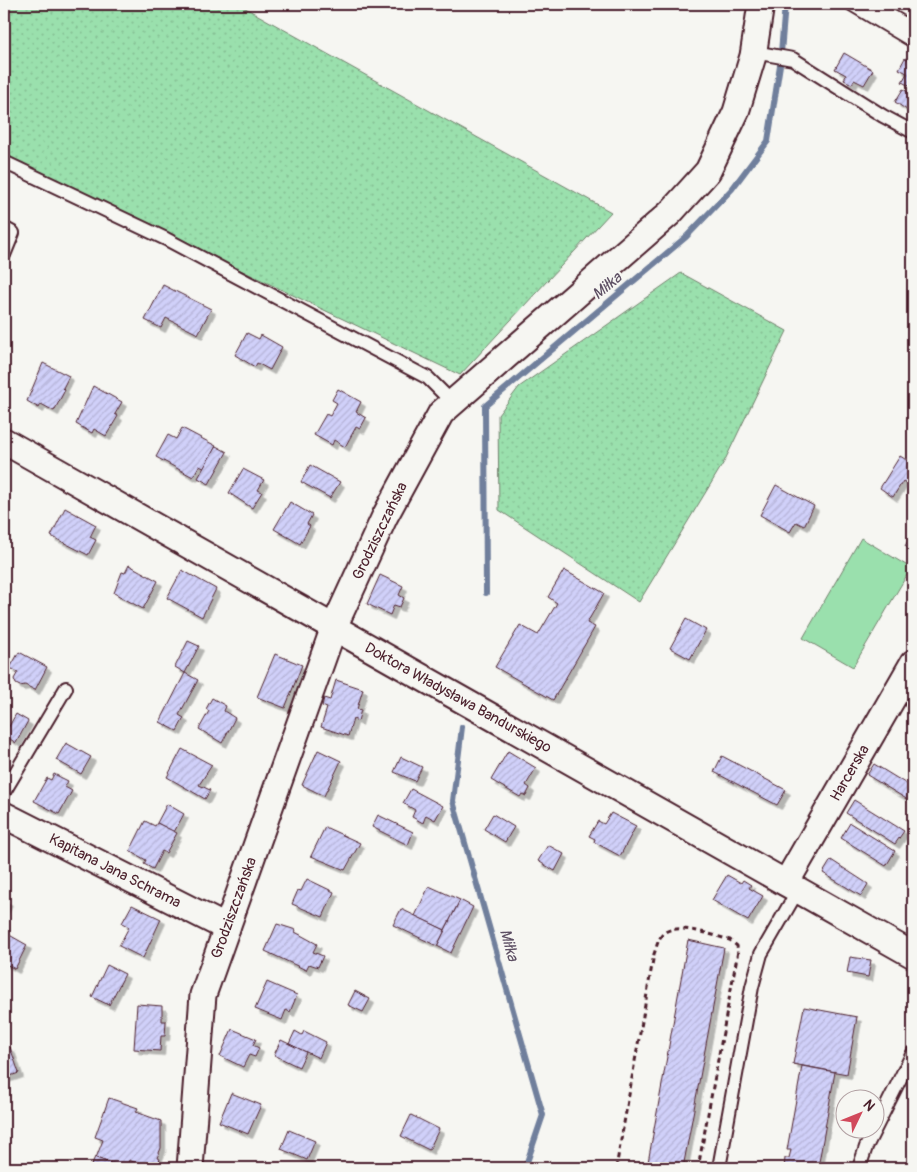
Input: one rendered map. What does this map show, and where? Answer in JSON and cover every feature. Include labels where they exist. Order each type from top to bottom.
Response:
[{"type":"street","name":"Grodziszczańska","points":[[190,1168],[203,995],[334,627],[385,516],[441,413],[670,213],[708,171],[736,112],[754,52],[761,4]]},
{"type":"street","name":"Doktora Władysława Bandurskiego","points":[[4,441],[913,955]]},
{"type":"street","name":"Harcerska","points":[[792,887],[913,663]]},
{"type":"street","name":"Kapitana Jana Schrama","points":[[4,815],[227,928]]},
{"type":"lane","points":[[851,4],[913,40]]},
{"type":"lane","points":[[871,4],[913,29]]},
{"type":"lane","points":[[754,52],[793,59],[883,116],[913,132]]},
{"type":"lane","points":[[4,162],[166,239],[428,378],[453,403]]},
{"type":"lane","points":[[4,228],[13,233],[4,255]]},
{"type":"lane","points":[[4,792],[66,688]]},
{"type":"lane","points":[[719,1168],[752,987],[761,954],[792,887]]},
{"type":"lane","points":[[859,1168],[866,1147],[913,1053]]},
{"type":"path","points":[[616,1168],[654,954],[663,933],[675,928],[730,940],[737,946],[738,951],[698,1168]]},
{"type":"green space","points":[[4,4],[238,4],[611,212],[460,375],[4,157]]},
{"type":"green space","points":[[681,273],[787,331],[724,462],[639,602],[499,510],[498,415],[519,387]]},
{"type":"green space","points":[[861,538],[911,568],[853,667],[803,638]]},
{"type":"building","points":[[844,53],[873,70],[864,85],[854,80],[852,84],[844,80],[846,75],[835,69]]},
{"type":"building","points":[[905,58],[913,61],[913,88],[902,82],[907,73],[899,69]]},
{"type":"building","points":[[903,89],[913,95],[913,114],[895,102]]},
{"type":"building","points":[[163,285],[211,309],[198,334],[166,318],[161,328],[145,320]]},
{"type":"building","points":[[247,333],[259,339],[261,335],[282,347],[270,370],[257,363],[255,367],[235,355]]},
{"type":"building","points":[[43,363],[69,376],[63,388],[65,390],[54,411],[41,404],[39,408],[27,401]]},
{"type":"building","points":[[93,386],[122,402],[115,414],[118,416],[106,436],[94,429],[92,433],[76,424]]},
{"type":"building","points":[[338,389],[361,402],[356,412],[366,418],[360,429],[356,427],[345,447],[334,440],[332,445],[314,435],[326,414],[330,416],[337,403],[332,400]]},
{"type":"building","points":[[182,428],[216,446],[204,468],[199,466],[193,477],[156,457],[168,435],[176,439]]},
{"type":"building","points":[[216,446],[227,452],[209,484],[198,478]]},
{"type":"building","points":[[900,456],[913,464],[913,487],[903,481],[893,497],[880,488]]},
{"type":"building","points":[[310,465],[340,482],[330,498],[301,482]]},
{"type":"building","points":[[243,469],[264,480],[258,490],[262,492],[252,508],[229,493]]},
{"type":"building","points":[[776,485],[814,506],[804,526],[796,522],[790,532],[760,515]]},
{"type":"building","points":[[290,502],[312,515],[307,524],[310,526],[300,544],[274,529]]},
{"type":"building","points":[[65,508],[96,525],[90,537],[96,540],[88,555],[51,536]]},
{"type":"building","points":[[913,532],[913,551],[905,546]]},
{"type":"building","points":[[129,565],[158,581],[143,609],[114,593],[122,572],[125,573]]},
{"type":"building","points":[[182,570],[216,589],[202,617],[167,598]]},
{"type":"building","points":[[564,570],[604,593],[587,623],[595,627],[553,700],[495,667],[520,625],[538,635],[557,603],[548,597]]},
{"type":"building","points":[[380,575],[403,586],[399,595],[404,598],[400,607],[394,605],[390,615],[367,604]]},
{"type":"building","points":[[686,619],[706,630],[690,659],[670,648]]},
{"type":"building","points":[[188,641],[199,646],[185,673],[175,667]]},
{"type":"building","points":[[19,652],[47,667],[35,690],[25,685],[20,686],[16,684],[14,679],[18,672],[10,668]]},
{"type":"building","points":[[275,654],[302,665],[285,708],[257,697]]},
{"type":"building","points":[[185,673],[198,680],[179,715],[184,718],[177,731],[160,722]]},
{"type":"building","points":[[336,680],[363,689],[357,709],[361,710],[358,721],[353,719],[348,736],[321,727],[327,708],[322,706],[324,698],[330,700]]},
{"type":"building","points":[[212,698],[226,706],[224,711],[235,718],[222,743],[199,729],[209,711],[206,709]]},
{"type":"building","points":[[16,714],[28,721],[16,743],[4,735]]},
{"type":"building","points":[[66,743],[91,757],[81,774],[56,760]]},
{"type":"building","points":[[182,749],[212,765],[199,785],[210,790],[205,799],[167,777]]},
{"type":"building","points":[[318,750],[341,761],[324,796],[302,785]]},
{"type":"building","points":[[508,751],[536,768],[526,785],[530,788],[526,796],[522,794],[520,797],[491,780]]},
{"type":"building","points":[[722,756],[786,790],[777,805],[714,772]]},
{"type":"building","points":[[401,757],[422,767],[415,781],[394,772]]},
{"type":"building","points":[[874,764],[913,788],[913,803],[867,775]]},
{"type":"building","points":[[54,774],[68,781],[65,787],[72,791],[59,814],[34,801],[47,778],[51,780]]},
{"type":"building","points":[[411,789],[443,806],[435,820],[426,815],[423,823],[412,817],[415,810],[403,803]]},
{"type":"building","points":[[854,800],[904,831],[895,844],[846,813]]},
{"type":"building","points":[[167,804],[184,814],[174,832],[157,823]]},
{"type":"building","points":[[611,813],[636,826],[620,856],[594,842],[595,839],[589,836],[598,821],[604,824]]},
{"type":"building","points":[[493,814],[514,827],[505,842],[484,829]]},
{"type":"building","points":[[378,815],[413,832],[408,845],[372,827]]},
{"type":"building","points":[[145,821],[155,826],[157,823],[177,833],[166,853],[162,851],[153,869],[144,864],[146,860],[130,851]]},
{"type":"building","points":[[850,823],[895,851],[886,866],[841,838]]},
{"type":"building","points":[[325,827],[360,843],[345,870],[311,856]]},
{"type":"building","points":[[548,845],[564,854],[555,871],[538,861]]},
{"type":"building","points":[[831,860],[868,884],[861,896],[823,873]]},
{"type":"building","points":[[727,875],[741,883],[743,880],[751,885],[749,888],[763,896],[748,921],[712,900]]},
{"type":"building","points":[[307,879],[334,892],[323,917],[292,904],[298,890],[301,891]]},
{"type":"building","points":[[429,886],[460,900],[445,930],[415,916]]},
{"type":"building","points":[[4,899],[8,901],[4,910]]},
{"type":"building","points":[[460,900],[473,907],[451,953],[437,946]]},
{"type":"building","points":[[132,905],[161,919],[143,958],[119,946],[129,927],[122,923]]},
{"type":"building","points":[[401,909],[445,930],[437,946],[393,925]]},
{"type":"building","points":[[277,924],[296,930],[295,932],[317,944],[313,952],[323,956],[318,967],[309,964],[306,970],[265,951]]},
{"type":"building","points":[[4,932],[27,945],[15,969],[4,963]]},
{"type":"building","points":[[688,940],[724,948],[683,1168],[647,1168]]},
{"type":"building","points":[[850,957],[871,960],[868,977],[847,973]]},
{"type":"building","points":[[107,965],[125,974],[109,1005],[92,997]]},
{"type":"building","points":[[267,982],[297,995],[290,1012],[286,1010],[282,1020],[255,1009]]},
{"type":"building","points":[[355,991],[370,999],[363,1012],[348,1005]]},
{"type":"building","points":[[137,1004],[162,1006],[162,1021],[166,1021],[165,1036],[161,1036],[160,1051],[134,1049]]},
{"type":"building","points":[[804,1007],[857,1017],[847,1074],[793,1064]]},
{"type":"building","points":[[232,1029],[256,1039],[253,1045],[259,1048],[255,1057],[249,1055],[243,1067],[220,1056]]},
{"type":"building","points":[[295,1031],[302,1035],[304,1031],[326,1042],[319,1058],[289,1044]]},
{"type":"building","points":[[281,1040],[306,1052],[299,1067],[274,1055]]},
{"type":"building","points":[[4,1043],[5,1048],[10,1047],[19,1073],[4,1078]]},
{"type":"building","points":[[802,1066],[835,1072],[818,1168],[784,1168],[785,1158],[789,1158],[791,1150],[787,1150]]},
{"type":"building","points":[[231,1093],[261,1105],[248,1134],[219,1122]]},
{"type":"building","points":[[109,1098],[138,1108],[136,1112],[161,1121],[161,1148],[157,1158],[160,1159],[157,1168],[141,1168],[141,1165],[129,1160],[127,1168],[124,1168],[96,1158],[103,1140],[95,1137]]},
{"type":"building","points":[[411,1115],[439,1129],[429,1150],[401,1136]]},
{"type":"building","points":[[289,1130],[315,1141],[307,1160],[281,1149]]},
{"type":"building","points":[[96,1158],[124,1168],[90,1168]]},
{"type":"building","points":[[4,1164],[17,1168],[4,1168]]},
{"type":"building","points":[[233,1164],[243,1168],[231,1168]]},
{"type":"waterway","name":"Miłka","points":[[486,593],[485,406],[686,237],[732,189],[768,141],[780,65],[785,4]]},
{"type":"waterway","name":"Miłka","points":[[462,727],[453,801],[543,1115],[525,1168]]}]
